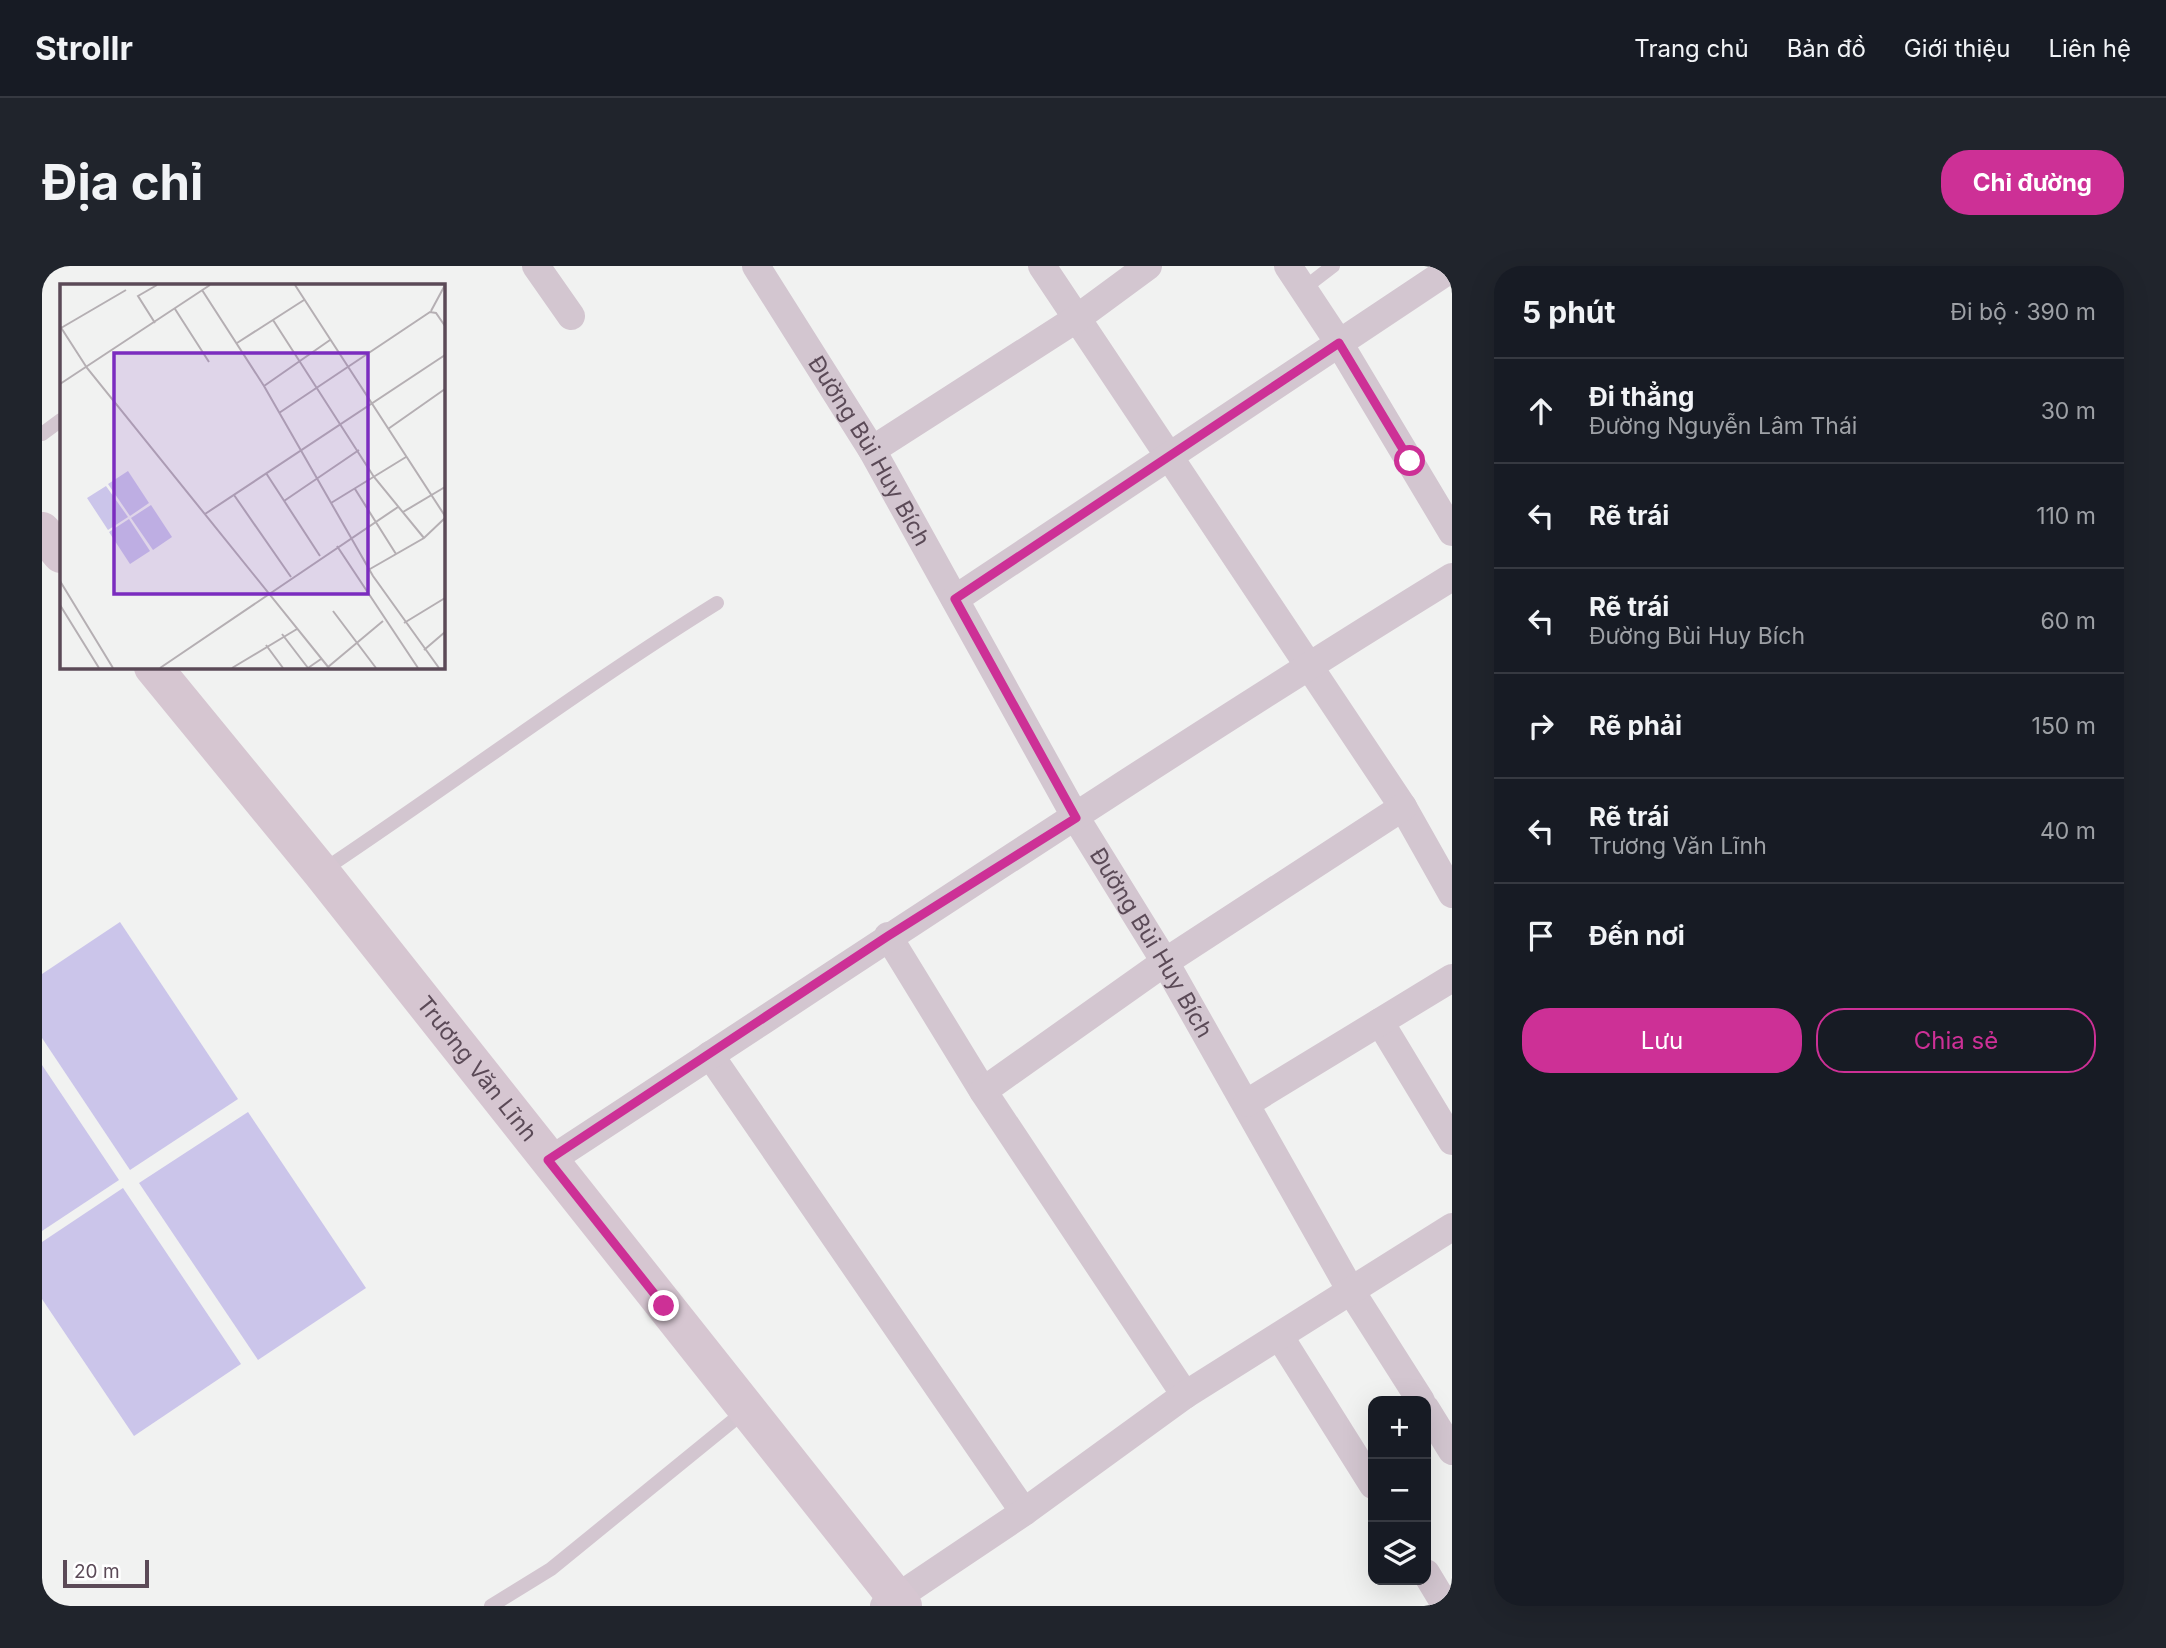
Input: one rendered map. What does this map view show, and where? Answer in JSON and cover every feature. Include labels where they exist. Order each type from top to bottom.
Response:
[{"type":"street","points":[[536,266],[571,316]]},
{"type":"street","name":"Đường Bùi Huy Bích","points":[[756,266],[872,450],[1076,818],[1165,961],[1351,1292],[1418,1396]]},
{"type":"street","points":[[1042,266],[1403,807],[1452,894]]},
{"type":"street","points":[[872,450],[1076,319],[1148,266]]},
{"type":"street","points":[[955,599],[1170,459],[1452,268]]},
{"type":"street","points":[[1295,277],[1339,343],[1452,532]]},
{"type":"street","points":[[42,531],[60,553]]},
{"type":"street","points":[[548,1160],[888,936],[1076,818],[1308,666],[1452,577]]},
{"type":"street","name":"Trương Văn Lĩnh","points":[[154,668],[321,872],[746,1410],[894,1603]]},
{"type":"street","points":[[983,1091],[1165,961],[1403,807]]},
{"type":"street","points":[[888,936],[983,1091],[1185,1395]]},
{"type":"street","points":[[1247,1103],[1452,978]]},
{"type":"street","points":[[1380,1023],[1452,1141]]},
{"type":"street","points":[[710,1055],[1024,1512]]},
{"type":"street","points":[[894,1603],[1185,1395],[1452,1227]]},
{"type":"street","points":[[1280,1337],[1368,1477]]},
{"type":"street","points":[[1431,1417],[1452,1451]]},
{"type":"street","points":[[1431,1581],[1446,1606]]},
{"type":"lane","points":[[1295,277],[1333,266]]},
{"type":"lane","points":[[42,435],[60,421]]},
{"type":"lane","points":[[321,872],[461,778],[569,699],[718,603]]},
{"type":"lane","points":[[491,1606],[551,1569],[746,1410]]},
{"type":"shaded area","points":[[120,922],[238,1099],[130,1170],[42,1038],[42,974]]},
{"type":"shaded area","points":[[42,1065],[119,1180],[42,1231]]},
{"type":"shaded area","points":[[248,1112],[366,1288],[258,1360],[139,1183]]},
{"type":"shaded area","points":[[123,1188],[241,1364],[134,1436],[42,1299],[42,1242]]},
{"type":"route","points":[[664,1306],[548,1160],[888,936],[1076,818],[955,599],[1170,459],[1339,343],[1410,461]]}]
